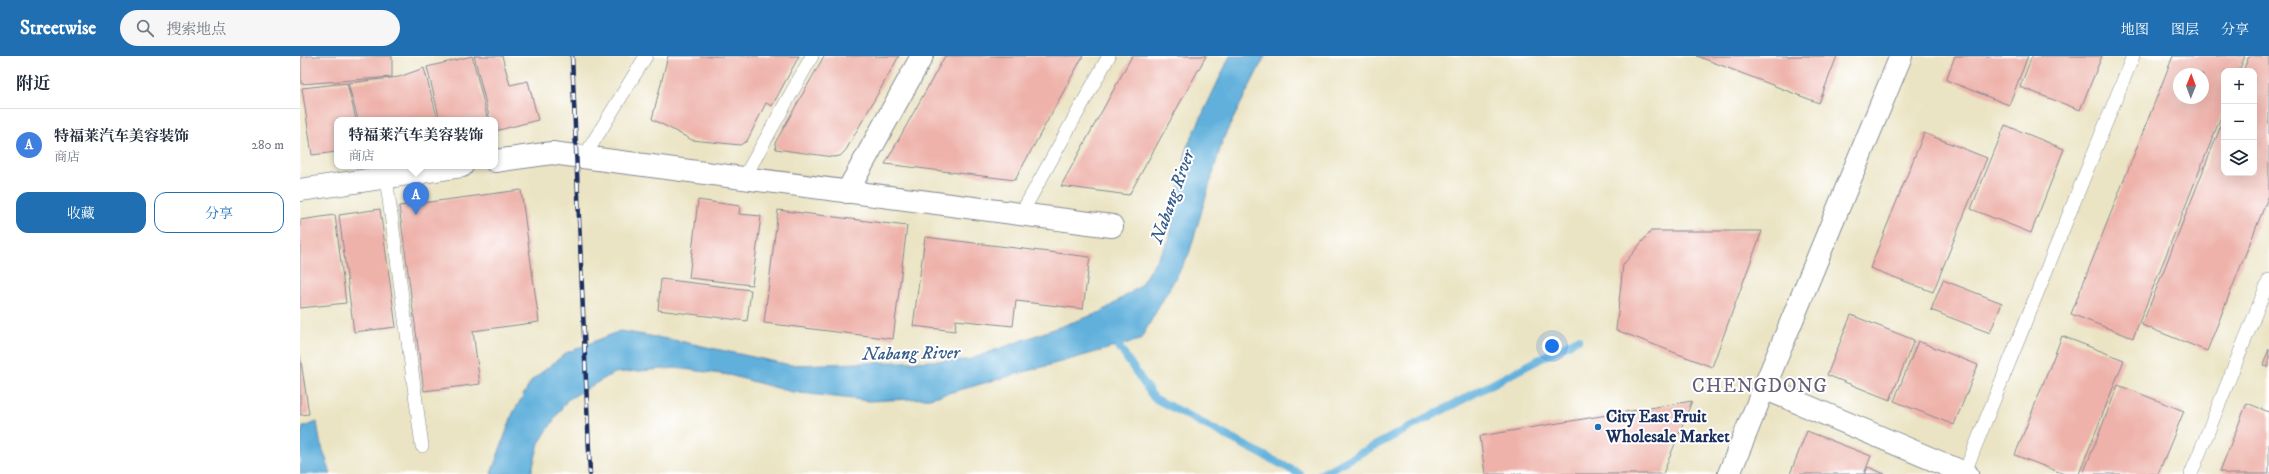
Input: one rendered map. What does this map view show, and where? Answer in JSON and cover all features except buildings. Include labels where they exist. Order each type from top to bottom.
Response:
[{"type":"street","points":[[847,192],[922,56]]},
{"type":"street","points":[[1728,474],[1901,56]]},
{"type":"street","points":[[498,161],[552,153],[1112,226]]},
{"type":"street","points":[[300,190],[441,169]]},
{"type":"street","points":[[1764,388],[1965,474]]},
{"type":"lane","points":[[584,157],[646,56]]},
{"type":"lane","points":[[744,178],[812,56]]},
{"type":"lane","points":[[1021,214],[1109,56]]},
{"type":"lane","points":[[1965,474],[2133,56]]},
{"type":"lane","points":[[386,177],[422,446]]},
{"type":"lane","points":[[2191,474],[2269,280]]},
{"type":"water","points":[[1230,56],[1265,56],[1223,139],[1189,254],[1140,340],[930,398],[870,401],[792,392],[729,375],[676,368],[614,373],[567,400],[539,443],[531,474],[491,474],[513,413],[532,380],[566,353],[620,331],[679,341],[790,365],[968,360],[1101,312],[1139,287],[1169,240],[1187,147]]},
{"type":"water","points":[[317,422],[320,441],[331,474],[300,474],[300,435],[303,427]]},
{"type":"waterway","points":[[1113,338],[1154,398],[1300,474]]},
{"type":"waterway","points":[[1321,474],[1578,339]]},
{"type":"railway","points":[[572,56],[590,474]]},
{"type":"place","name":"特福莱汽车美容装饰","points":[[416,215]]},
{"type":"place","name":"City East Fruit Wholesale Market","points":[[1598,427]]},
{"type":"district","name":"CHENGDONG","points":[[1760,386]]},
{"type":"water label","name":"Nabang River","points":[[1173,197]]},
{"type":"water label","name":"Nabang River","points":[[911,354]]}]
